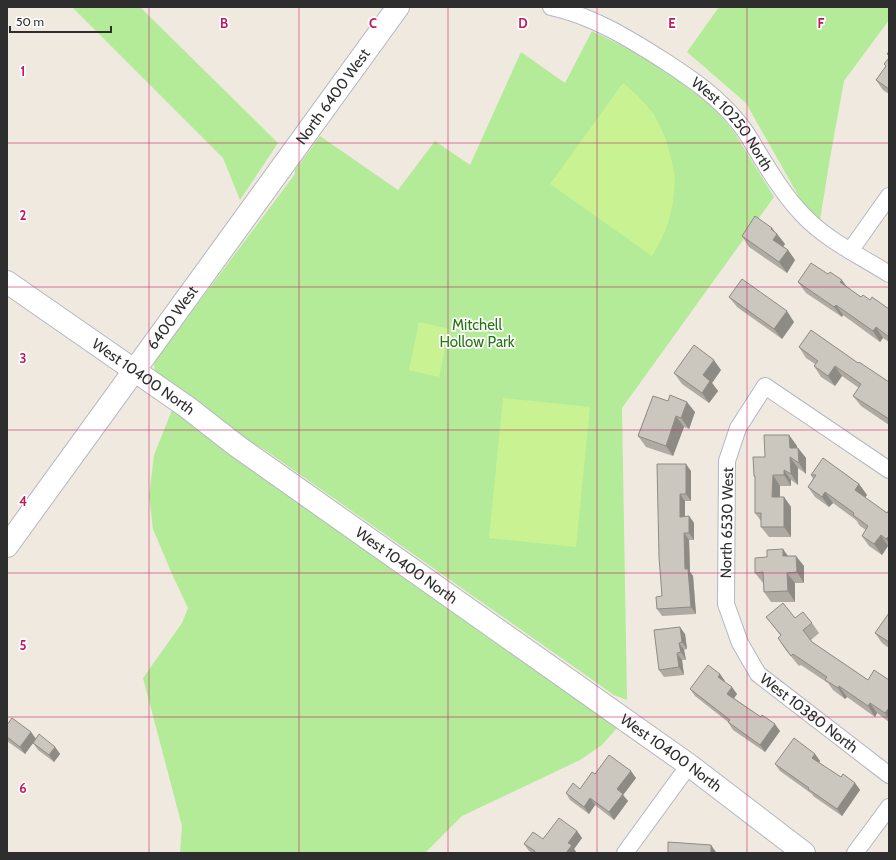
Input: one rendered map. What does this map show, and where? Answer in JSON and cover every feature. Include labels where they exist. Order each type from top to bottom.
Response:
[{"type":"street","name":"North 6400 West","points":[[282,167],[398,7]]},
{"type":"street","name":"West 10250 North","points":[[551,7],[568,9],[606,27],[648,51],[694,81],[722,104],[738,121],[782,189],[803,215],[820,231],[889,274]]},
{"type":"street","name":"6400 West","points":[[7,546],[282,167]]},
{"type":"street","points":[[850,251],[889,196]]},
{"type":"street","name":"West 10400 North","points":[[7,282],[187,407],[237,446],[689,764],[804,853]]},
{"type":"street","name":"North 6530 West","points":[[740,643],[726,604],[727,461],[738,428],[765,386],[889,470]]},
{"type":"street","name":"West 10380 North","points":[[740,643],[758,674],[889,775]]},
{"type":"street","points":[[625,853],[689,764]]},
{"type":"street","points":[[855,853],[889,807]]},
{"type":"green space","points":[[72,7],[140,7],[278,143],[240,200],[223,158]]},
{"type":"green space","points":[[719,7],[889,7],[889,20],[844,81],[820,220],[803,204],[746,103],[687,52]]},
{"type":"green space","name":"Mitchell Hollow Park","points":[[592,31],[647,58],[706,101],[734,132],[774,197],[622,408],[627,700],[614,695],[265,450],[221,426],[155,379],[154,362],[295,174],[295,170],[320,136],[398,190],[435,141],[470,165],[521,52],[565,83]]},
{"type":"green space","points":[[623,83],[637,95],[654,114],[665,137],[675,178],[673,202],[668,224],[652,256],[550,184]]},
{"type":"green space","points":[[419,322],[449,329],[439,377],[409,370]]},
{"type":"green space","points":[[503,398],[590,407],[576,547],[489,538]]},
{"type":"green space","points":[[172,410],[618,727],[602,745],[580,760],[462,816],[425,853],[180,853],[182,826],[143,678],[182,623],[188,608],[153,529],[149,496],[154,455]]},
{"type":"building","points":[[889,58],[889,89],[876,80],[886,66],[884,64]]},
{"type":"building","points":[[755,216],[772,228],[771,229],[777,234],[773,240],[788,250],[779,262],[742,236]]},
{"type":"building","points":[[811,263],[828,274],[830,272],[842,280],[840,282],[861,297],[863,295],[870,300],[872,297],[889,309],[889,337],[876,327],[873,331],[836,305],[834,307],[798,282]]},
{"type":"building","points":[[742,279],[787,311],[774,329],[729,297]]},
{"type":"building","points":[[811,330],[858,363],[859,362],[889,382],[889,419],[853,396],[861,384],[835,366],[828,376],[814,366],[818,361],[799,347]]},
{"type":"building","points":[[694,345],[714,360],[703,375],[710,381],[702,393],[674,373]]},
{"type":"building","points":[[670,395],[687,402],[681,418],[676,416],[666,446],[638,436],[653,396],[668,401]]},
{"type":"building","points":[[764,435],[789,435],[790,448],[798,448],[799,463],[790,457],[791,474],[784,470],[784,475],[773,475],[772,497],[784,497],[784,527],[761,527],[761,513],[755,513],[755,476],[753,457],[765,457]]},
{"type":"building","points":[[823,458],[859,484],[855,490],[887,513],[889,510],[889,536],[886,539],[881,535],[874,544],[862,536],[868,526],[853,515],[854,513],[825,492],[822,497],[808,487],[816,475],[811,475]]},
{"type":"building","points":[[657,464],[686,464],[686,494],[680,494],[680,517],[689,516],[689,533],[684,533],[685,569],[688,569],[691,607],[657,609],[656,597],[662,596],[659,557]]},
{"type":"building","points":[[783,549],[783,556],[796,556],[797,572],[787,573],[788,591],[764,592],[763,572],[755,573],[755,558],[767,557],[767,550]]},
{"type":"building","points":[[783,603],[795,618],[803,612],[812,623],[803,630],[812,642],[868,680],[874,670],[889,680],[889,708],[885,713],[870,703],[868,706],[839,686],[838,688],[825,680],[827,677],[793,654],[791,656],[778,638],[781,635],[766,617]]},
{"type":"building","points":[[889,613],[889,642],[875,633]]},
{"type":"building","points":[[680,627],[682,642],[679,643],[681,652],[677,653],[679,667],[659,670],[654,630]]},
{"type":"building","points":[[708,665],[720,674],[718,677],[732,687],[727,694],[761,717],[762,715],[775,724],[760,745],[728,722],[730,720],[690,689]]},
{"type":"building","points":[[12,718],[31,732],[20,747],[7,737],[7,725]]},
{"type":"building","points":[[39,734],[55,747],[49,755],[33,743]]},
{"type":"building","points":[[794,738],[815,754],[812,758],[841,777],[843,774],[855,783],[837,809],[775,764]]},
{"type":"building","points":[[609,755],[631,771],[617,789],[623,794],[609,812],[590,798],[584,807],[566,793],[573,783],[580,789],[592,772],[595,774]]},
{"type":"building","points":[[559,818],[577,831],[568,843],[572,845],[566,853],[534,853],[535,851],[524,844],[533,832],[543,839]]},
{"type":"building","points":[[668,842],[711,845],[711,853],[668,853]]}]
